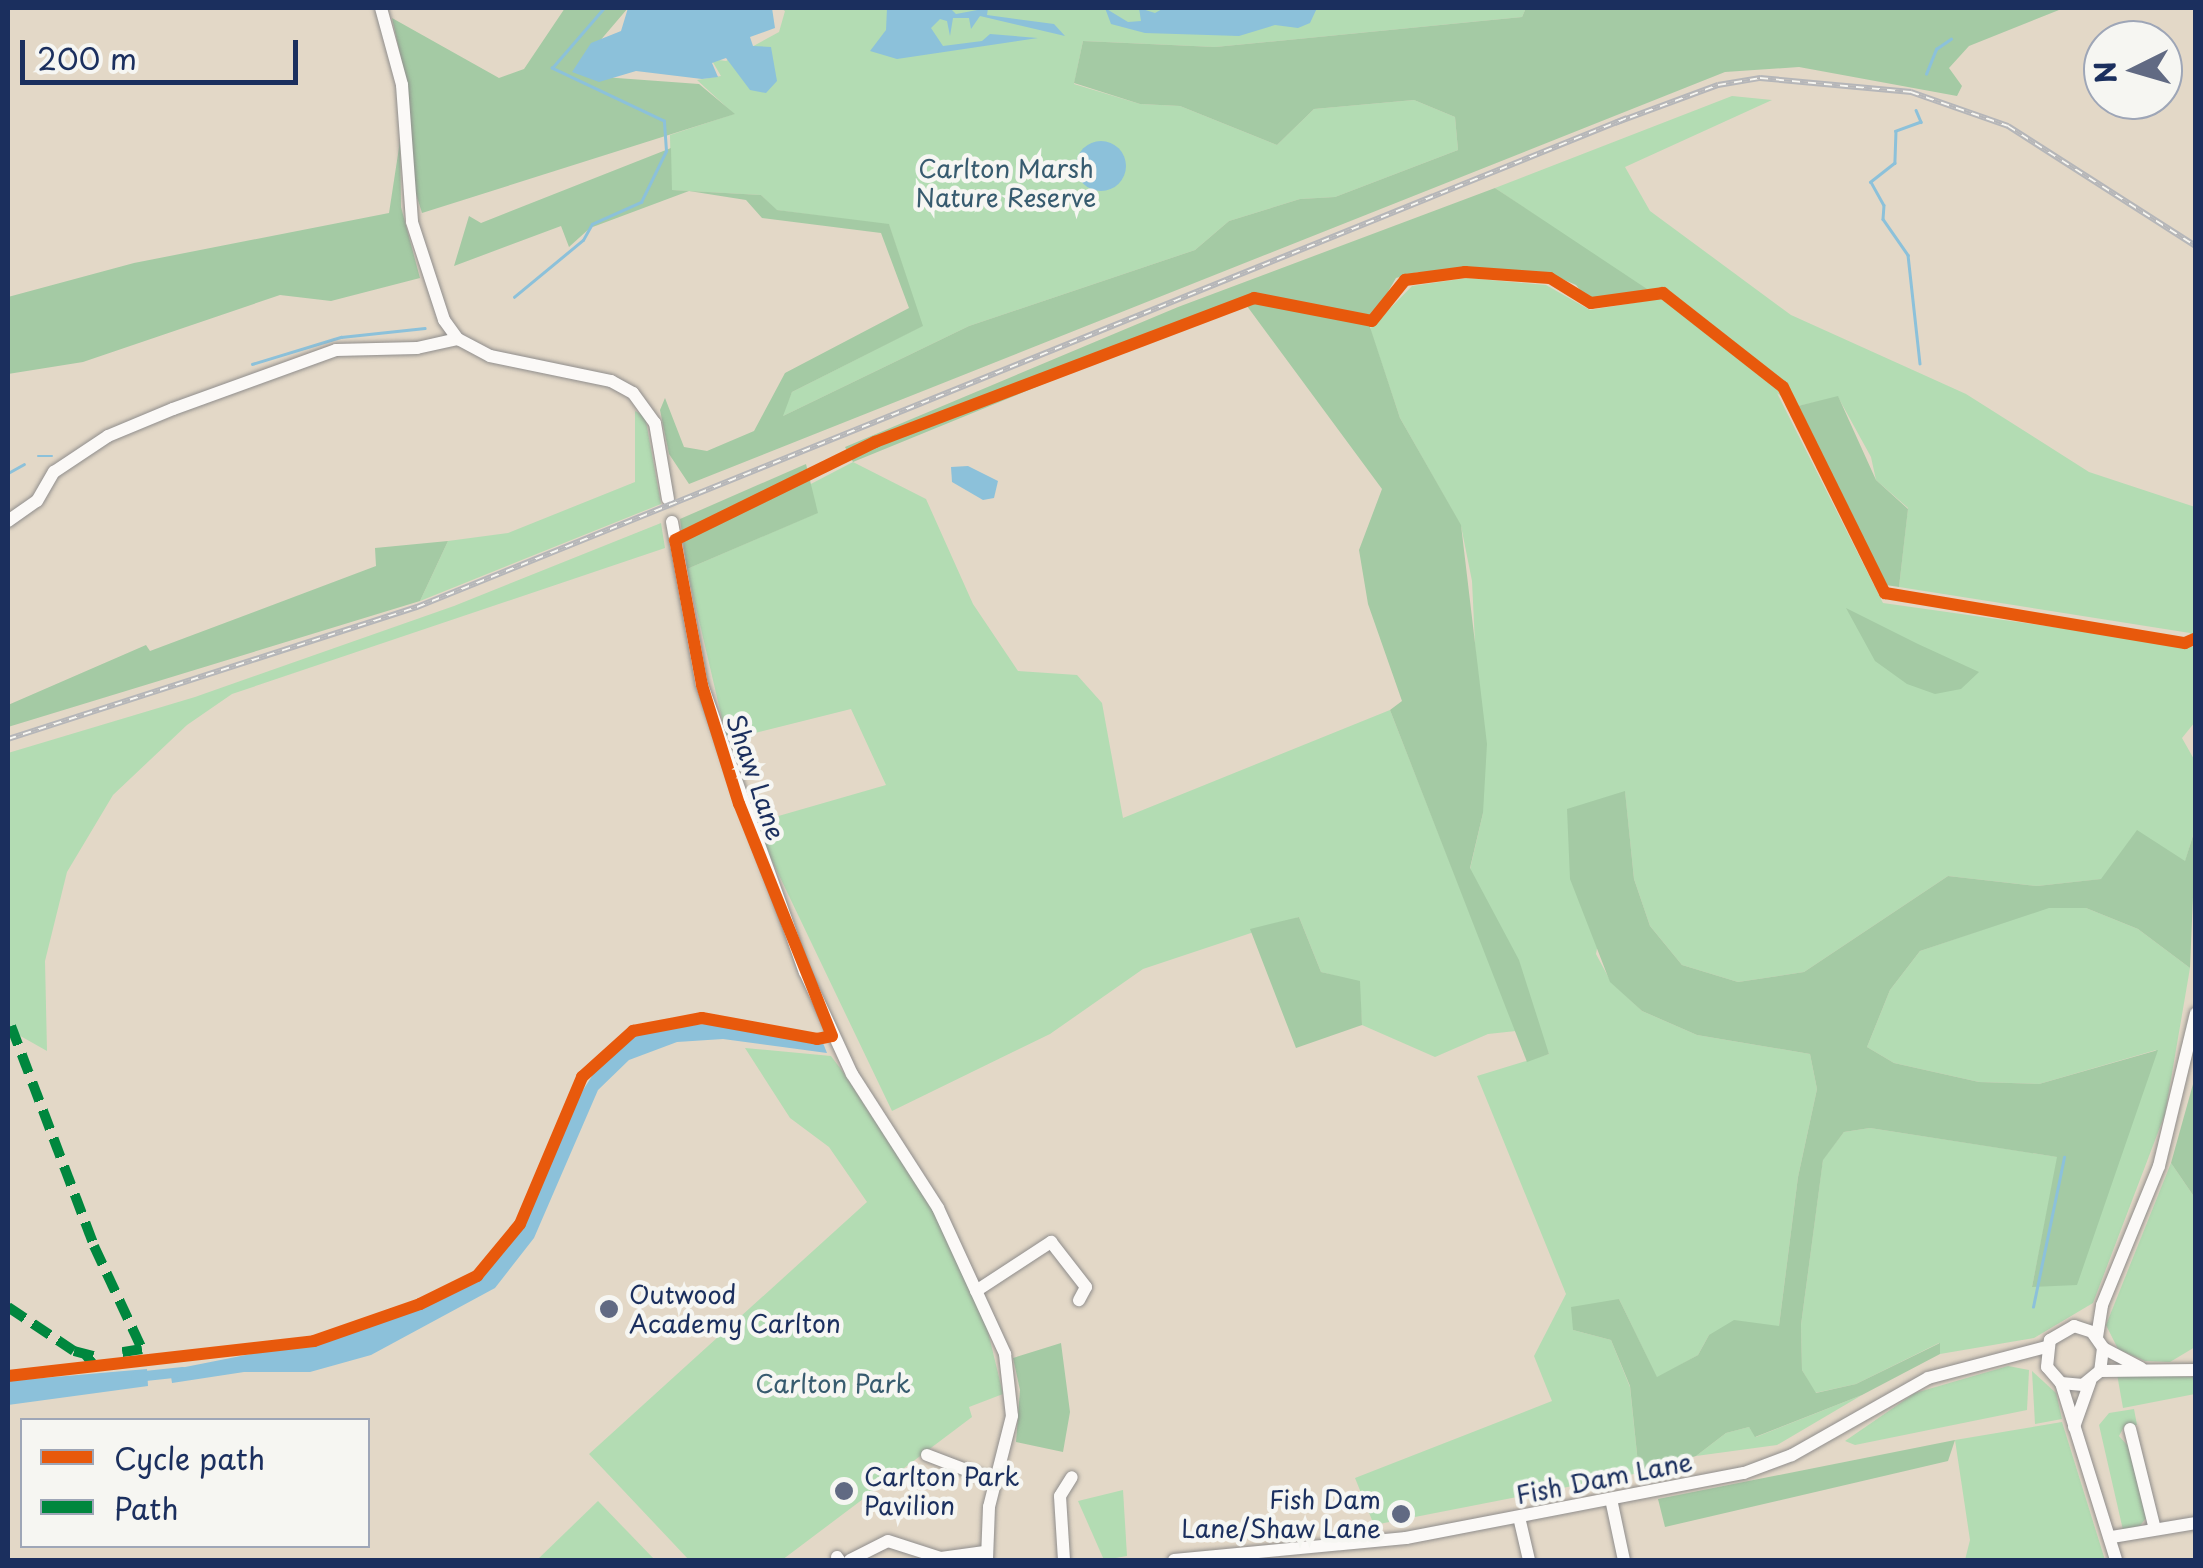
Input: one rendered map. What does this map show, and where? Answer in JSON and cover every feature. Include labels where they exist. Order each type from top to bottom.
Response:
[{"type":"street","points":[[382,8],[402,84],[406,183],[420,259],[458,340]]},
{"type":"street","points":[[8,522],[37,501],[54,472],[108,436],[173,408],[336,350],[417,348],[458,340],[490,356],[610,382],[633,393],[655,424],[668,499]]},
{"type":"street","name":"Shaw Lane","points":[[672,522],[702,686],[805,972],[852,1074],[938,1208],[998,1334],[1012,1391],[986,1556]]},
{"type":"street","points":[[2074,1429],[2090,1382],[2100,1371],[2102,1304],[2159,1166],[2196,1014]]},
{"type":"street","points":[[976,1291],[1051,1242],[1086,1287],[1080,1300]]},
{"type":"street","points":[[2102,1304],[2074,1326],[2054,1334],[2046,1347],[2112,1537],[2116,1560]]},
{"type":"street","points":[[2074,1326],[2141,1368]]},
{"type":"street","name":"Fish Dam Lane","points":[[1174,1560],[1406,1538],[1744,1473],[1792,1456],[1928,1378],[2046,1347]]},
{"type":"street","points":[[2018,1357],[2056,1378],[2090,1382]]},
{"type":"street","points":[[2100,1371],[2196,1370]]},
{"type":"street","points":[[2129,1434],[2155,1530]]},
{"type":"street","points":[[927,1455],[995,1480]]},
{"type":"street","points":[[1064,1560],[1060,1496],[1074,1479]]},
{"type":"street","points":[[1611,1499],[1624,1560]]},
{"type":"street","points":[[1519,1516],[1529,1560]]},
{"type":"street","points":[[2112,1537],[2196,1522]]},
{"type":"street","points":[[842,1559],[888,1540],[942,1559],[986,1556]]},
{"type":"green space","points":[[565,8],[628,8],[581,63],[603,77],[699,84],[735,114],[422,213],[413,184],[408,90],[392,18],[499,78],[524,69]]},
{"type":"green space","name":"Carlton Marsh Nature Reserve","points":[[780,8],[1526,8],[1522,17],[1215,47],[1083,41],[1074,84],[1140,104],[1180,106],[1277,145],[1314,109],[1414,100],[1455,117],[1458,150],[1335,197],[1300,199],[1229,221],[1195,250],[969,326],[781,417],[792,392],[922,326],[889,225],[776,210],[761,195],[671,190],[670,135],[734,114],[697,80],[721,76],[711,59],[726,61],[779,32],[785,11]]},
{"type":"green space","points":[[1526,8],[2064,8],[1969,46],[1949,68],[1962,86],[1957,96],[1799,67],[1725,72],[689,484],[669,454],[660,410],[665,398],[684,447],[707,451],[754,431],[785,373],[909,308],[881,233],[762,218],[746,200],[689,191],[590,228],[569,247],[561,226],[454,266],[469,216],[481,223],[671,148],[672,190],[761,195],[777,210],[889,224],[923,326],[792,392],[783,416],[969,326],[1195,250],[1229,221],[1300,199],[1335,197],[1458,150],[1455,117],[1414,100],[1314,109],[1277,145],[1180,106],[1140,104],[1074,83],[1083,41],[1215,47],[1522,17]]},
{"type":"green space","points":[[1732,96],[1772,100],[1625,167],[1650,211],[1791,315],[1966,394],[2089,472],[2195,507],[2195,722],[2182,738],[2195,761],[2196,825],[2185,862],[2137,831],[2102,879],[2037,886],[1948,876],[1804,972],[1738,982],[1682,965],[1650,926],[1634,879],[1625,792],[1596,954],[1611,982],[1642,1011],[1697,1035],[1810,1054],[1817,1089],[1798,1177],[1779,1326],[1709,1335],[1698,1355],[1657,1378],[1619,1299],[1573,1330],[1611,1340],[1630,1387],[1639,1473],[1374,1525],[1355,1478],[1552,1401],[1534,1356],[1566,1294],[1477,1076],[1549,1054],[1470,869],[1483,813],[1472,581],[1461,526],[1400,418],[1370,329],[1412,286],[1467,278],[1546,285],[1590,310],[1658,299],[1495,188]],"holes":[[[1777,393],[1794,407],[1838,397],[1871,457],[1876,480],[1908,508],[1899,587],[2190,633],[2194,647],[1883,603]]]},
{"type":"green space","points":[[400,141],[401,207],[420,278],[331,301],[280,295],[83,362],[8,374],[8,297],[134,263],[389,213]]},
{"type":"green space","points":[[1495,188],[1647,289],[1591,303],[1576,285],[1551,274],[1418,272],[1396,278],[1369,324],[1400,418],[1461,525],[1487,744],[1483,813],[1470,868],[1519,960],[1549,1054],[1527,1062],[1390,710],[1402,701],[1368,604],[1359,550],[1382,489],[1244,302],[853,462],[845,447],[1178,307]]},
{"type":"green space","points":[[1838,396],[1876,480],[1908,509],[1899,587],[1879,584],[1794,407]]},
{"type":"green space","points":[[635,411],[645,416],[661,504],[420,601],[448,541],[508,533],[635,482]]},
{"type":"green space","points":[[853,462],[926,499],[973,604],[1018,671],[1077,675],[1102,703],[1123,818],[1390,710],[1516,1031],[1488,1034],[1435,1057],[1362,1025],[1359,982],[1321,972],[1299,917],[1143,969],[1050,1034],[892,1111],[754,823],[886,785],[851,709],[727,740],[687,569],[817,513],[807,486]]},
{"type":"green space","points":[[806,464],[818,513],[687,569],[680,519]]},
{"type":"green space","points":[[661,523],[665,548],[232,694],[187,725],[113,795],[67,872],[45,961],[47,1051],[8,1029],[8,753],[195,697],[454,606]]},
{"type":"green space","points":[[448,541],[420,601],[8,727],[8,705],[146,645],[150,651],[376,566],[375,548]]},
{"type":"green space","points":[[1846,608],[1979,672],[1961,689],[1935,694],[1907,684],[1875,661]]},
{"type":"green space","points":[[1625,791],[1634,879],[1650,926],[1682,965],[1738,982],[1804,972],[1948,876],[2037,886],[2101,879],[2137,830],[2185,861],[2196,826],[2190,968],[2138,929],[2086,908],[2049,908],[1920,951],[1890,990],[1867,1047],[1894,1063],[1979,1082],[2039,1084],[2158,1050],[2077,1285],[2032,1287],[2057,1157],[1870,1128],[1844,1132],[1823,1160],[1801,1325],[1802,1370],[1816,1393],[1856,1384],[1940,1343],[1940,1354],[1862,1395],[1755,1437],[1749,1427],[1726,1433],[1696,1456],[1639,1473],[1630,1386],[1611,1340],[1573,1330],[1571,1307],[1619,1299],[1657,1377],[1698,1355],[1709,1335],[1734,1320],[1779,1326],[1798,1177],[1817,1089],[1810,1054],[1697,1035],[1642,1011],[1610,982],[1570,879],[1567,809]]},
{"type":"green space","points":[[2049,907],[2086,908],[2138,929],[2190,968],[2165,1114],[2093,1303],[2034,1338],[1940,1354],[1939,1343],[1856,1384],[1815,1393],[1802,1370],[1801,1325],[1823,1159],[1844,1132],[1870,1128],[2058,1157],[2032,1287],[2128,1125],[2156,1050],[2039,1084],[1979,1082],[1894,1063],[1867,1047],[1890,990],[1920,951]]},
{"type":"green space","points":[[1299,917],[1321,972],[1360,981],[1362,1025],[1296,1048],[1250,929]]},
{"type":"green space","name":"Carlton Park","points":[[745,1048],[831,1056],[843,1072],[945,1229],[984,1315],[1003,1394],[969,1407],[972,1417],[782,1560],[689,1560],[589,1454],[867,1202],[829,1147],[790,1118]]},
{"type":"green space","points":[[2195,1077],[2195,1198],[2171,1163]]},
{"type":"green space","points":[[2171,1163],[2195,1198],[2195,1347],[2170,1362],[2145,1361],[2118,1349],[2106,1325]]},
{"type":"green space","points":[[1061,1343],[1070,1412],[1063,1452],[1016,1442],[1020,1390],[1013,1358]]},
{"type":"green space","points":[[2008,1366],[2029,1370],[2027,1410],[1855,1445],[1845,1441],[1915,1393]]},
{"type":"green space","points":[[2032,1371],[2056,1393],[2062,1419],[2035,1424]]},
{"type":"green space","points":[[2117,1374],[2195,1377],[2195,1394],[2123,1408]]},
{"type":"green space","points":[[1862,1395],[1777,1445],[1696,1456],[1726,1433],[1749,1427],[1756,1437]]},
{"type":"green space","points":[[2134,1409],[2137,1425],[2125,1425],[2119,1436],[2128,1446],[2146,1518],[2139,1527],[2123,1530],[2099,1425],[2109,1413]]},
{"type":"green space","points":[[2062,1422],[2105,1560],[1965,1560],[1970,1540],[1955,1440]]},
{"type":"green space","points":[[1955,1440],[1948,1461],[1665,1527],[1658,1499]]},
{"type":"green space","points":[[1123,1490],[1127,1556],[1104,1560],[1078,1501]]},
{"type":"green space","points":[[598,1501],[655,1560],[537,1560]]},
{"type":"water","points":[[628,8],[772,8],[775,28],[750,37],[753,46],[771,47],[777,81],[766,93],[750,90],[726,58],[712,63],[718,77],[702,79],[636,71],[599,82],[572,72],[591,43],[621,31]]},
{"type":"water","points":[[887,8],[950,8],[956,14],[988,8],[987,15],[1054,24],[1065,36],[980,16],[971,29],[969,18],[953,18],[950,36],[947,21],[940,19],[931,28],[943,46],[982,41],[990,34],[1038,38],[897,59],[870,51],[886,30]]},
{"type":"water","points":[[1105,8],[1128,22],[1141,21],[1139,8],[1155,13],[1164,8],[1317,8],[1310,23],[1298,28],[1275,25],[1239,36],[1145,33],[1111,24]]},
{"type":"water","points":[[1101,141],[1118,149],[1126,166],[1118,183],[1101,191],[1084,183],[1076,166],[1084,149]]},
{"type":"water","points":[[968,466],[998,481],[994,498],[983,500],[952,482],[951,467]]},
{"type":"water","points":[[704,1024],[823,1043],[827,1053],[723,1039],[677,1042],[629,1060],[598,1090],[534,1238],[495,1288],[371,1355],[310,1372],[244,1372],[172,1383],[170,1370],[347,1335],[468,1282],[525,1224],[571,1109],[606,1054],[643,1031]]},
{"type":"water","points":[[147,1369],[148,1386],[8,1405],[8,1381]]},
{"type":"waterway","points":[[514,297],[583,240],[592,224],[641,202],[666,151],[664,121],[552,68],[604,8]]},
{"type":"waterway","points":[[1926,74],[1936,49],[1951,39]]},
{"type":"waterway","points":[[1916,110],[1921,122],[1896,131],[1895,163],[1871,182],[1884,205],[1883,219],[1908,255],[1920,363]]},
{"type":"waterway","points":[[252,364],[341,337],[425,328]]},
{"type":"waterway","points":[[38,456],[52,456]]},
{"type":"waterway","points":[[8,473],[24,464]]},
{"type":"waterway","points":[[2033,1307],[2064,1157]]},
{"type":"waterway","points":[[136,1377],[183,1372]]},
{"type":"railway","points":[[1615,123],[1718,85],[1760,78],[1911,92],[2008,126],[2196,246]]},
{"type":"railway","points":[[8,739],[417,607],[1627,118]]},
{"type":"marked path","points":[[11,1026],[94,1246],[142,1349],[122,1352]]},
{"type":"marked path","points":[[8,1307],[74,1351],[93,1356],[85,1362]]},
{"type":"cycle path","points":[[8,1376],[314,1341],[420,1304],[477,1276],[520,1224],[582,1077],[633,1031],[702,1018],[817,1039],[832,1036],[739,804],[702,685],[675,540],[875,442],[1254,298],[1372,321],[1405,280],[1465,272],[1550,278],[1591,303],[1663,293],[1783,387],[1885,593],[2185,643],[2196,638]]},
{"type":"place","name":"Outwood Academy Carlton","points":[[609,1309]]},
{"type":"place","name":"Carlton Park Pavilion","points":[[844,1491]]},
{"type":"place","name":"Fish Dam Lane/Shaw Lane","points":[[1401,1514]]}]
